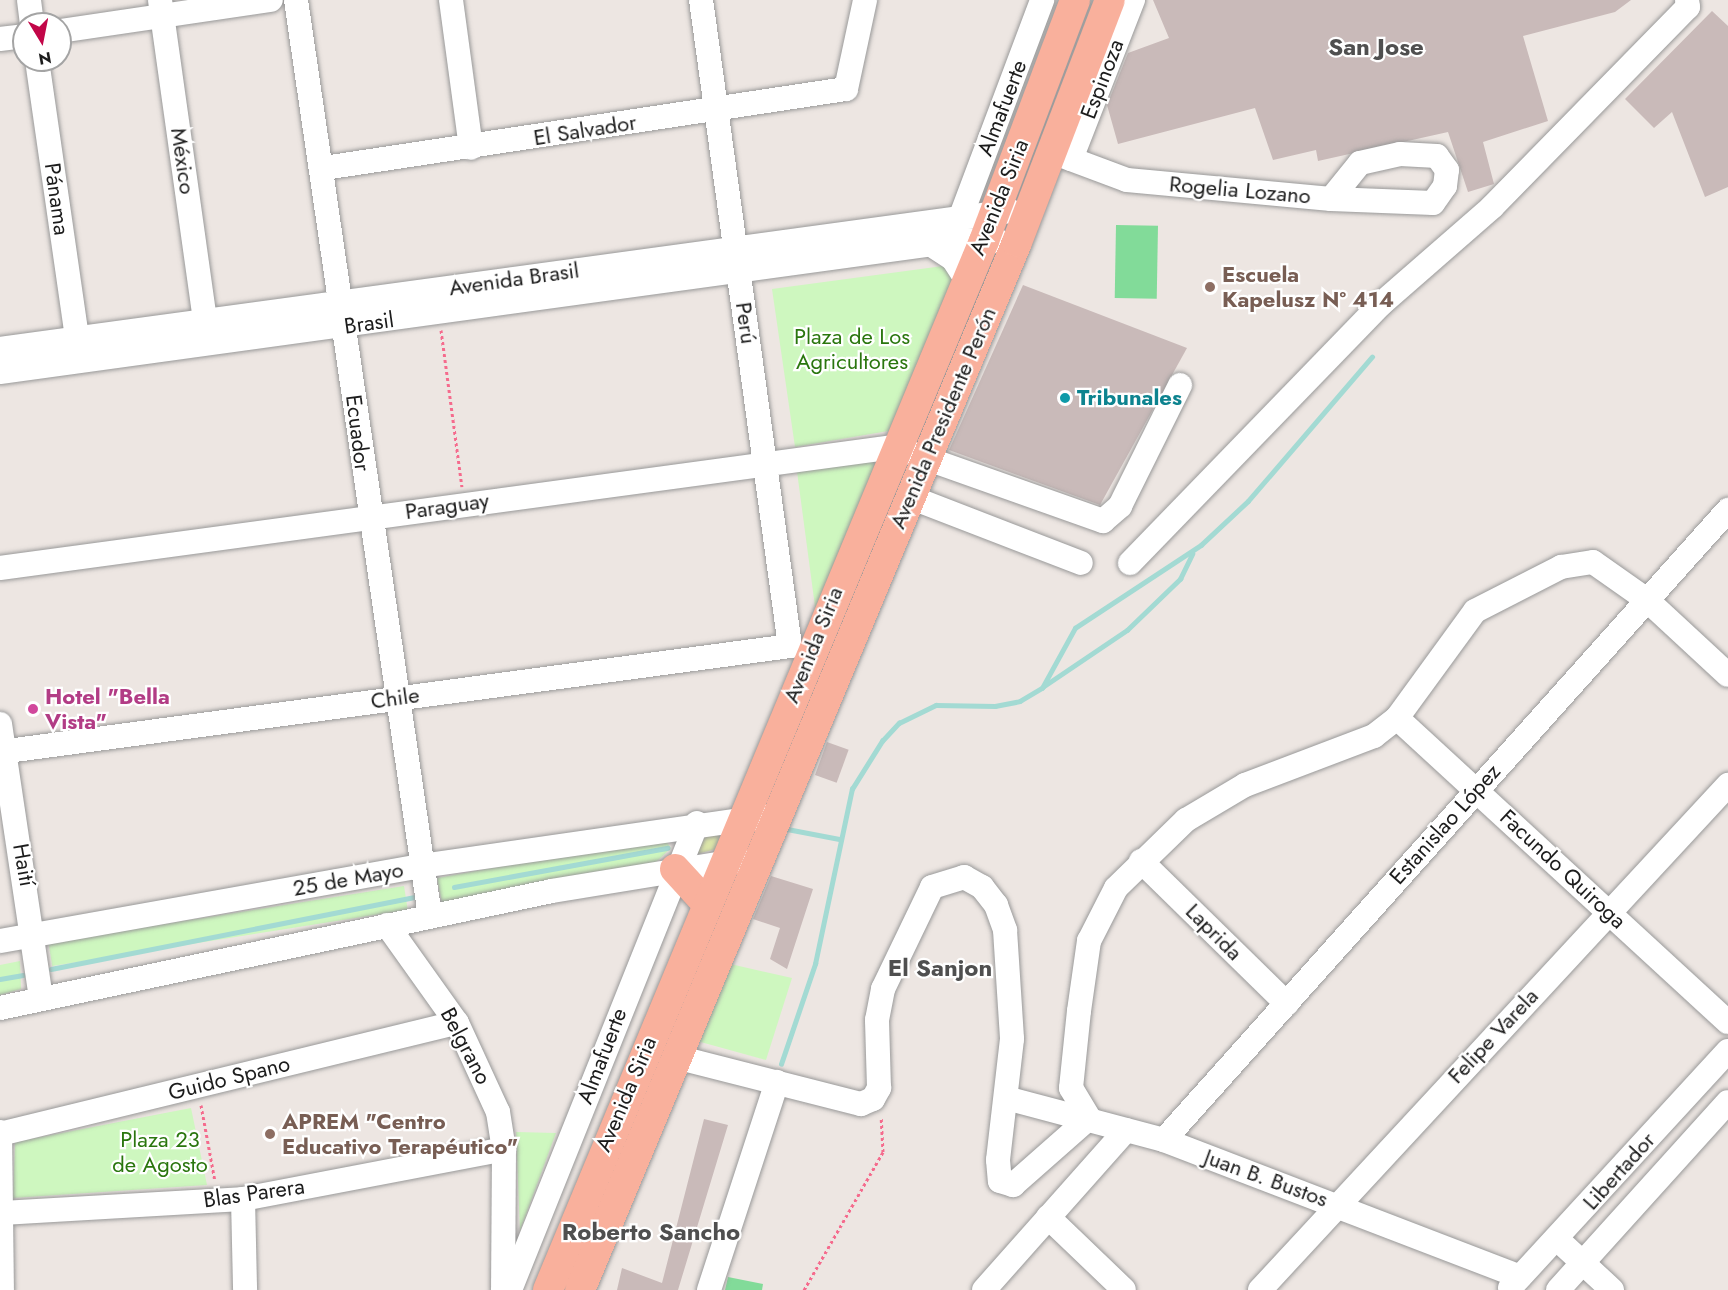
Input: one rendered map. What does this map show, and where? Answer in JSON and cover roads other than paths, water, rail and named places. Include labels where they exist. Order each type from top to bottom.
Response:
[{"type":"main road","name":"Avenida Siria","points":[[548,1290],[894,447],[984,241],[1075,0]]},
{"type":"main road","name":"Avenida Presidente Perón","points":[[768,835],[1028,212],[1061,155],[1110,0]]},
{"type":"main road","points":[[790,646],[797,682]]},
{"type":"main road","name":"Avenida Siria","points":[[580,1290],[768,835]]},
{"type":"main road","points":[[675,869],[706,903]]},
{"type":"street","points":[[72,28],[161,8],[271,0]]},
{"type":"street","name":"Ecuador","points":[[296,0],[324,168],[369,516],[426,891]]},
{"type":"street","points":[[452,0],[471,148]]},
{"type":"street","name":"Perú","points":[[701,0],[790,646]]},
{"type":"street","name":"El Salvador","points":[[324,168],[471,148],[846,89],[865,0]]},
{"type":"street","name":"Almafuerte","points":[[961,216],[1042,0]]},
{"type":"street","name":"Espinoza","points":[[1061,155],[1133,0]]},
{"type":"street","points":[[1130,563],[1381,304],[1492,207],[1690,2]]},
{"type":"street","name":"México","points":[[161,8],[205,321]]},
{"type":"street","name":"Pánama","points":[[39,72],[77,339]]},
{"type":"street","name":"Rogelia Lozano","points":[[1061,155],[1127,180],[1331,199],[1433,203],[1445,186],[1447,170],[1437,156],[1400,154],[1360,163],[1331,199]]},
{"type":"street","name":"Avenida Brasil","points":[[737,260],[995,210],[1028,212]]},
{"type":"street","name":"Avenida Brasil","points":[[0,350],[205,321],[343,314],[737,260],[930,244],[1017,242]]},
{"type":"street","points":[[930,244],[952,259],[966,279]]},
{"type":"street","name":"Brasil","points":[[0,372],[343,314],[439,314],[737,260]]},
{"type":"street","points":[[894,447],[1103,521],[1120,506],[1180,385]]},
{"type":"street","name":"Paraguay","points":[[0,567],[766,462],[894,447]]},
{"type":"street","points":[[910,497],[1081,562]]},
{"type":"street","name":"Estanislao López","points":[[1164,1140],[1287,1004],[1476,788],[1728,510]]},
{"type":"street","points":[[676,1057],[861,1104],[873,1099],[879,1088],[877,1020],[883,989],[932,887],[964,877],[982,887],[996,906],[1005,930],[1012,1038],[998,1160],[1000,1181],[1013,1185],[1089,1118],[1071,1088],[1089,941],[1116,888],[1141,861],[1186,820],[1245,785],[1355,744],[1397,718],[1475,611],[1561,567],[1593,562],[1647,600],[1728,675]]},
{"type":"street","name":"Chile","points":[[2,752],[790,646]]},
{"type":"street","name":"Facundo Quiroga","points":[[1397,718],[1476,788],[1728,1022]]},
{"type":"street","name":"Haití","points":[[0,724],[2,752],[36,934],[40,980]]},
{"type":"street","name":"Felipe Varela","points":[[1260,1290],[1728,785]]},
{"type":"street","name":"25 de Mayo","points":[[0,941],[36,934],[426,891],[675,869],[723,862],[768,835],[741,819],[697,823],[426,891],[387,926],[40,980],[0,1008]]},
{"type":"street","name":"Almafuerte","points":[[510,1290],[675,869],[697,823]]},
{"type":"street","name":"Laprida","points":[[1141,861],[1287,1004]]},
{"type":"street","name":"Belgrano","points":[[387,926],[457,1023],[486,1079],[504,1149],[503,1290]]},
{"type":"street","name":"Guido Spano","points":[[0,1133],[457,1023]]},
{"type":"street","name":"Libertador","points":[[1514,1283],[1728,1051]]},
{"type":"street","points":[[709,1290],[777,1082]]},
{"type":"street","name":"Juan B. Bustos","points":[[1006,1098],[1089,1118],[1164,1140],[1338,1204],[1514,1283]]},
{"type":"street","name":"Libertador","points":[[1558,1290],[1728,1102]]},
{"type":"street","points":[[984,1290],[1126,1130]]},
{"type":"street","points":[[0,1133],[2,1290]]},
{"type":"street","name":"Blas Parera","points":[[1,1213],[231,1200],[504,1149]]},
{"type":"street","points":[[231,1200],[245,1290]]},
{"type":"street","points":[[1048,1217],[1124,1290]]},
{"type":"street","points":[[1557,1239],[1611,1290]]},
{"type":"waterway","points":[[781,1064],[815,964],[852,789],[882,741],[899,723],[936,705],[995,706],[1020,701],[1042,688],[1075,628],[1201,545],[1248,501],[1372,357]]},
{"type":"waterway","points":[[1044,686],[1127,630],[1180,579],[1192,554]]},
{"type":"waterway","points":[[782,828],[839,839]]},
{"type":"waterway","points":[[454,887],[667,848]]},
{"type":"waterway","points":[[51,969],[413,897]]},
{"type":"waterway","points":[[0,979],[23,975]]},
{"type":"place","name":"Escuela Kapelusz Nº 414","points":[[1210,287]]},
{"type":"place","name":"Tribunales","points":[[1065,398]]},
{"type":"place","name":"Hotel \"Bella Vista\"","points":[[33,709]]},
{"type":"place","name":"APREM \"Centro Educativo Terapéutico\"","points":[[270,1134]]},
{"type":"district","name":"San Jose","points":[[1376,47]]},
{"type":"district","name":"El Sanjon","points":[[940,968]]},
{"type":"district","name":"Roberto Sancho","points":[[651,1232]]},
{"type":"park label","name":"Plaza de Los Agricultores","points":[[852,348]]},
{"type":"park label","name":"Plaza 23 de Agosto","points":[[160,1152]]}]
